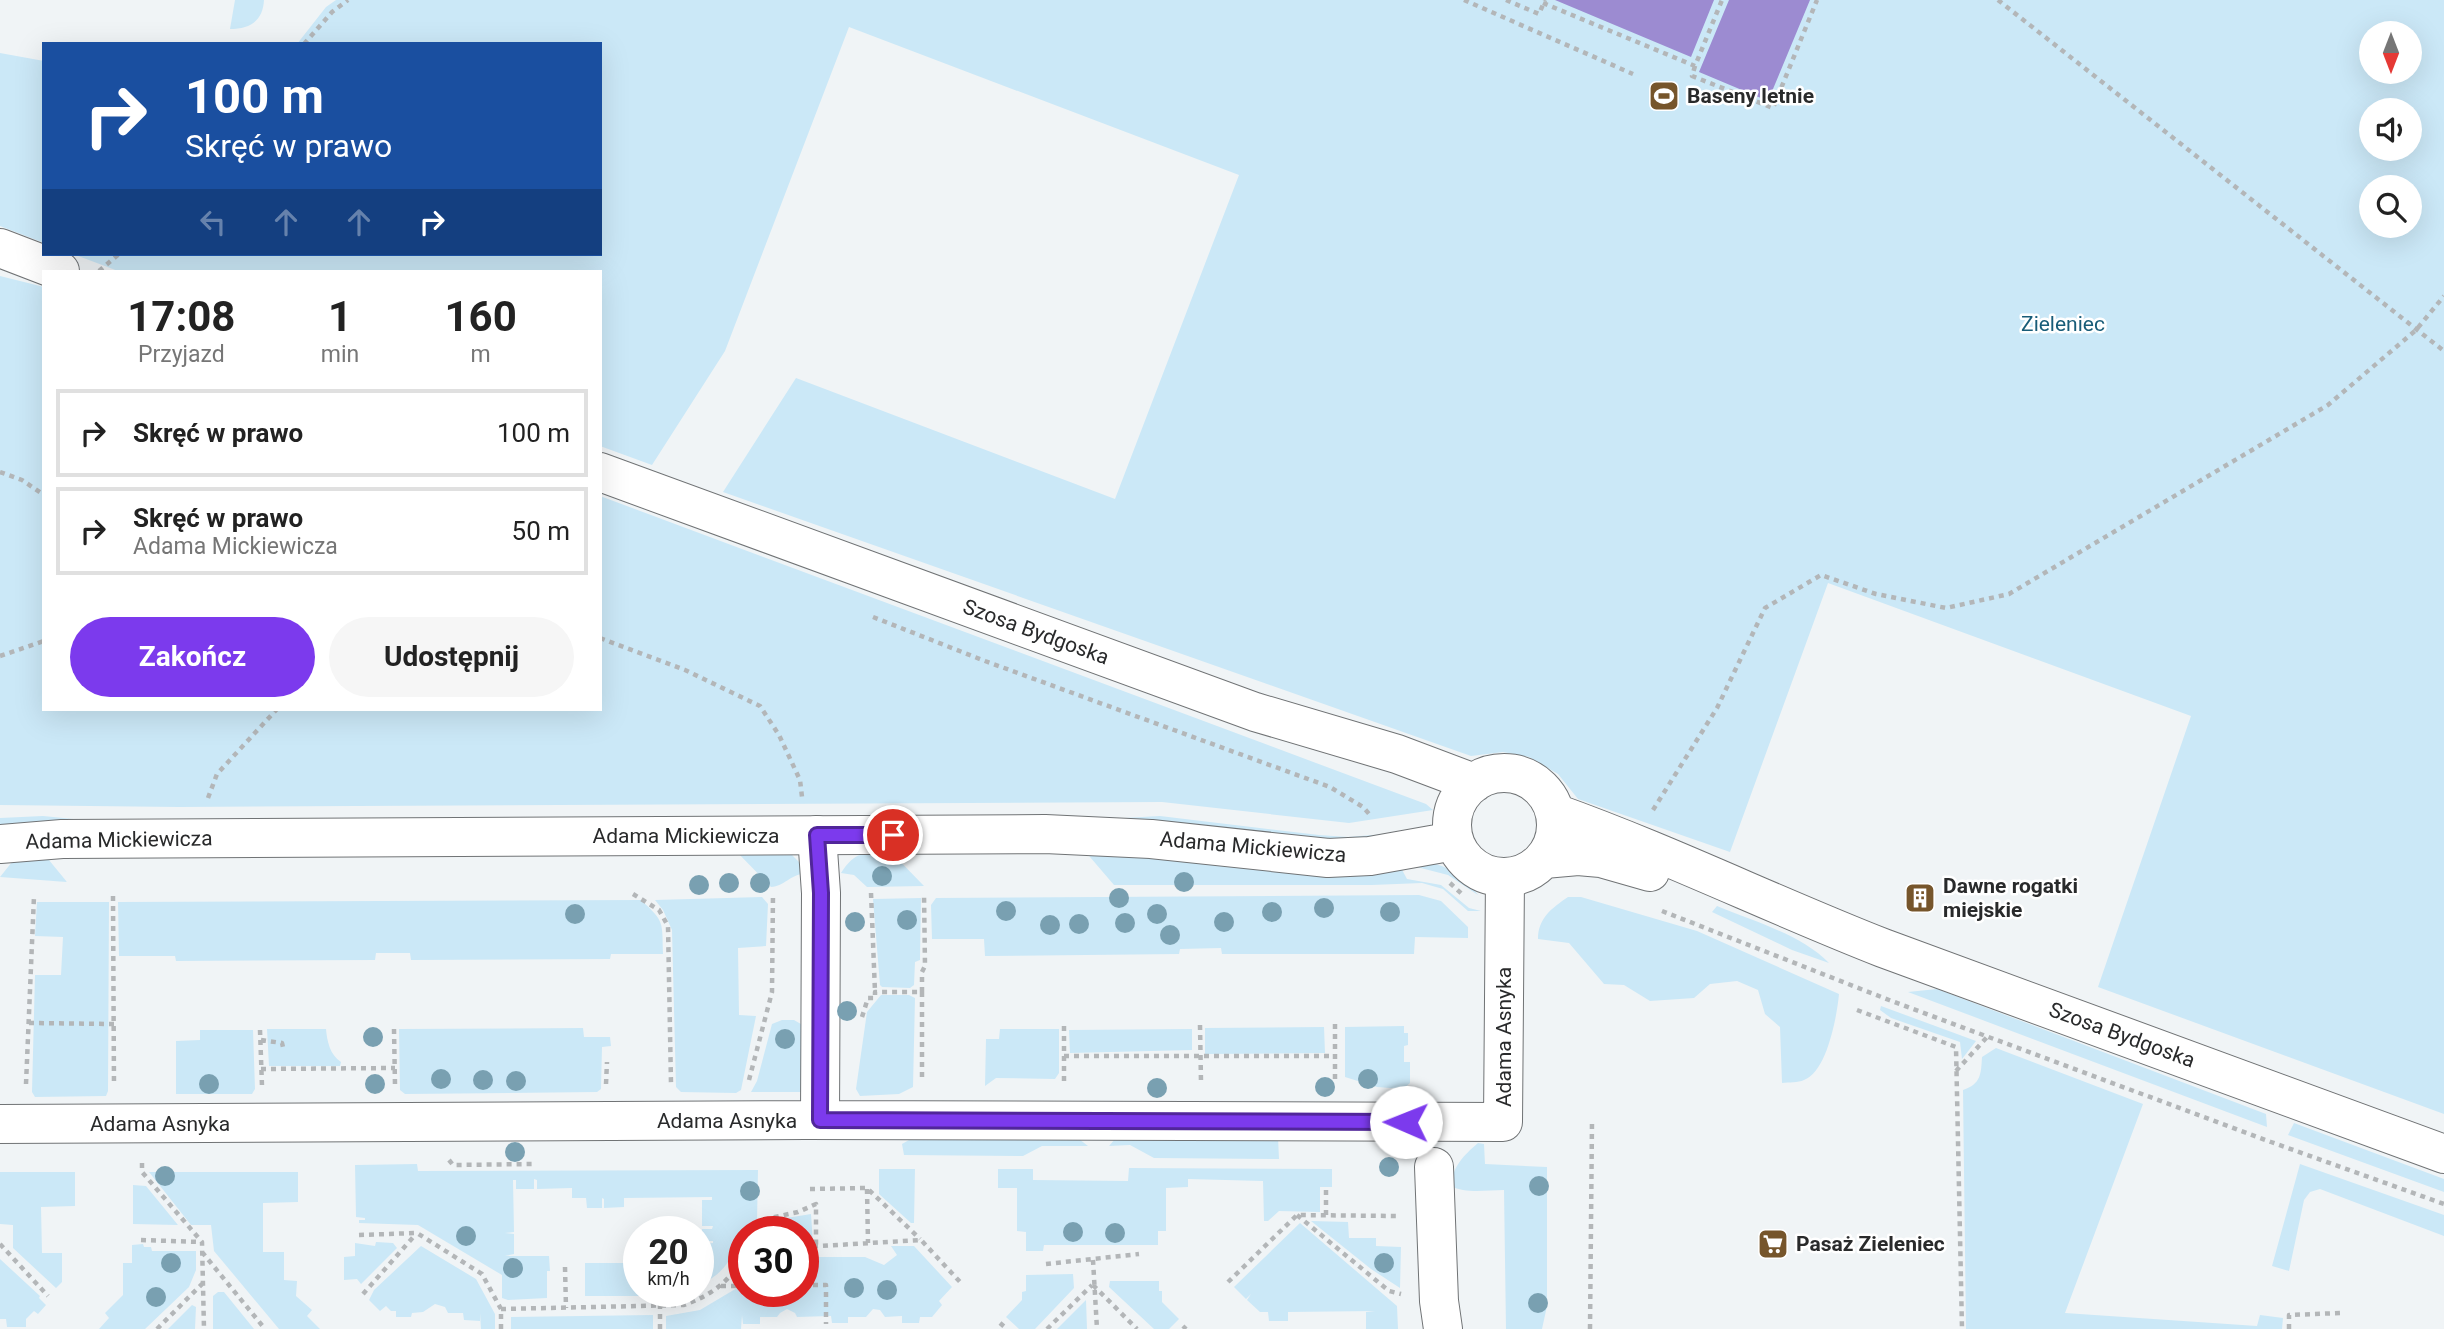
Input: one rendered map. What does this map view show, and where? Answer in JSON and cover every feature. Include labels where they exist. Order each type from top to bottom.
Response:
[{"type":"street","points":[[0,248],[57,270]]},
{"type":"street","name":"Szosa Bydgoska","points":[[602,473],[1255,712],[1397,754],[1474,783]]},
{"type":"street","points":[[1512,773],[1527,778],[1540,787],[1550,799],[1555,813],[1557,830],[1553,845],[1544,859],[1519,876],[1488,875],[1474,868],[1462,856],[1454,841],[1453,814],[1458,799],[1474,783],[1496,774],[1512,773]]},
{"type":"street","name":"Szosa Bydgoska","points":[[1555,813],[1633,842],[1800,916],[2444,1154]]},
{"type":"street","points":[[810,822],[821,893],[820,1120]]},
{"type":"street","name":"Adama Mickiewicza","points":[[0,844],[61,839],[810,822],[1098,835],[1328,858],[1370,856],[1454,841]]},
{"type":"street","name":"Szosa Bydgoska","points":[[1544,859],[1578,856],[1601,858],[1800,916]]},
{"type":"street","name":"Adama Asnyka","points":[[0,1124],[820,1120],[1503,1122],[1504,877]]},
{"type":"street","points":[[1434,1167],[1441,1315]]},
{"type":"path","points":[[306,42],[332,12],[348,0]]},
{"type":"path","points":[[1464,0],[1633,74]]},
{"type":"path","points":[[1506,0],[1539,14],[1544,2],[1695,66]]},
{"type":"path","points":[[1722,0],[1692,76],[1773,108],[1816,0]]},
{"type":"path","points":[[1998,0],[2444,351]]},
{"type":"path","points":[[100,270],[117,256]]},
{"type":"path","points":[[1633,842],[1717,708],[1765,608],[1821,575],[1876,594],[1946,608],[2010,594],[2328,405],[2416,330],[2444,296]]},
{"type":"path","points":[[0,472],[22,480],[42,494]]},
{"type":"path","points":[[873,617],[985,661],[1330,787],[1363,807],[1372,817]]},
{"type":"path","points":[[602,639],[685,670],[760,706],[779,735],[800,780],[810,822]]},
{"type":"path","points":[[0,656],[42,642]]},
{"type":"path","points":[[206,805],[217,774],[275,711]]},
{"type":"path","points":[[922,1086],[924,892]]},
{"type":"path","points":[[860,1023],[867,998],[875,998],[871,893]]},
{"type":"path","points":[[634,894],[659,910],[668,926],[671,1085]]},
{"type":"path","points":[[748,1084],[772,992],[773,894]]},
{"type":"path","points":[[26,1091],[34,896]]},
{"type":"path","points":[[113,896],[114,1088]]},
{"type":"path","points":[[1660,910],[1889,1000],[2444,1204]]},
{"type":"path","points":[[875,992],[922,992]]},
{"type":"path","points":[[1857,1010],[1956,1047],[1962,1329]]},
{"type":"path","points":[[29,1023],[114,1024]]},
{"type":"path","points":[[1200,1026],[1201,1082]]},
{"type":"path","points":[[394,1029],[396,1089]]},
{"type":"path","points":[[260,1030],[262,1090]]},
{"type":"path","points":[[1956,1071],[1988,1036]]},
{"type":"path","points":[[261,1040],[282,1043],[284,1051]]},
{"type":"path","points":[[1064,1056],[1334,1056]]},
{"type":"path","points":[[606,1075],[607,1062]]},
{"type":"path","points":[[261,1069],[395,1068]]},
{"type":"path","points":[[1590,1329],[1592,1121]]},
{"type":"path","points":[[142,1159],[142,1172],[202,1242],[204,1329]]},
{"type":"path","points":[[867,1188],[868,1243]]},
{"type":"path","points":[[810,1189],[867,1188],[961,1283]]},
{"type":"path","points":[[1326,1191],[1326,1216]]},
{"type":"path","points":[[780,1216],[799,1212],[816,1204],[816,1216]]},
{"type":"path","points":[[1228,1282],[1297,1215],[1436,1216]]},
{"type":"path","points":[[1297,1215],[1389,1291],[1441,1315]]},
{"type":"path","points":[[363,1294],[417,1233]]},
{"type":"path","points":[[359,1235],[417,1233],[482,1274],[501,1309],[501,1329]]},
{"type":"path","points":[[141,1240],[202,1242]]},
{"type":"path","points":[[819,1246],[921,1240]]},
{"type":"path","points":[[0,1244],[48,1296]]},
{"type":"path","points":[[202,1252],[265,1329]]},
{"type":"path","points":[[1046,1264],[1139,1254]]},
{"type":"path","points":[[1093,1260],[1097,1329]]},
{"type":"path","points":[[565,1267],[566,1308]]},
{"type":"path","points":[[714,1290],[728,1277]]},
{"type":"path","points":[[157,1329],[204,1282]]},
{"type":"path","points":[[1048,1329],[1093,1284]]},
{"type":"path","points":[[1093,1284],[1137,1329]]},
{"type":"path","points":[[819,1285],[826,1285],[826,1324]]},
{"type":"path","points":[[720,1286],[728,1286]]},
{"type":"path","points":[[501,1309],[623,1307]]},
{"type":"path","points":[[659,1307],[660,1329]]},
{"type":"path","points":[[2289,1329],[2289,1315],[2341,1314]]},
{"type":"path","points":[[1000,1323],[1007,1329]]},
{"type":"green space","points":[[235,0],[264,0],[261,13],[254,22],[230,29]]},
{"type":"green space","name":"Zieleniec","points":[[336,0],[2444,0],[2444,1114],[2098,987],[2191,716],[1828,583],[1730,852],[1578,799],[1558,774],[1529,757],[1503,752],[1471,756],[723,492],[796,378],[1115,499],[1239,175],[849,27],[725,351],[652,465],[602,447],[602,270],[115,270],[78,256],[602,256],[602,42],[299,42],[326,7]]},
{"type":"green space","points":[[0,53],[42,61],[42,242],[0,226]]},
{"type":"green space","points":[[0,276],[42,286],[42,711],[602,711],[602,497],[1426,804],[1433,810],[1349,823],[1162,802],[179,807],[0,805]]},
{"type":"green space","points":[[43,816],[104,822],[0,828],[0,818]]},
{"type":"green space","points":[[1160,816],[1319,835],[1348,837],[1386,834],[1357,843],[1106,819]]},
{"type":"green space","points":[[735,850],[791,854],[806,873],[771,887]]},
{"type":"green space","points":[[889,850],[924,886],[867,887],[854,875],[841,873],[856,857]]},
{"type":"green space","points":[[1084,850],[1400,866],[1407,879],[1441,885],[1469,908],[1481,911],[1468,911],[1443,889],[1422,883],[1114,885]]},
{"type":"green space","points":[[44,854],[67,882],[0,877],[12,862]]},
{"type":"green space","points":[[1427,862],[1456,873],[1478,895],[1448,875],[1413,866]]},
{"type":"green space","points":[[1419,895],[1441,901],[1468,927],[1468,938],[1415,937],[1414,954],[1222,954],[1221,948],[1180,949],[1179,954],[985,956],[984,939],[932,939],[931,905],[936,898]]},
{"type":"green space","points":[[762,897],[768,904],[766,946],[738,948],[739,1015],[756,1016],[741,1090],[736,1093],[681,1092],[676,1087],[672,930],[655,900]]},
{"type":"green space","points":[[1568,897],[1581,897],[1697,931],[1839,994],[1829,1042],[1819,1066],[1804,1080],[1782,1083],[1780,1027],[1765,1014],[1758,990],[1737,981],[1710,984],[1694,998],[1650,1001],[1624,985],[1604,984],[1569,943],[1538,939],[1543,919]]},
{"type":"green space","points":[[921,898],[920,960],[915,962],[914,985],[910,988],[882,987],[873,899]]},
{"type":"green space","points":[[641,900],[661,923],[663,954],[611,954],[610,959],[411,960],[410,953],[376,953],[375,960],[176,961],[175,956],[119,956],[118,902]]},
{"type":"green space","points":[[37,902],[109,902],[106,1096],[35,1097],[32,1092],[35,975],[61,975],[63,937],[35,936]]},
{"type":"green space","points":[[1717,906],[1805,944],[1829,963],[1792,950],[1712,912]]},
{"type":"green space","points":[[1937,989],[2266,1114],[2267,1127],[1908,992]]},
{"type":"green space","points":[[881,995],[909,995],[915,998],[913,1087],[899,1094],[860,1096],[856,1089],[867,1012]]},
{"type":"green space","points":[[1881,1006],[1976,1041],[1962,1059],[1960,1042],[1891,1018],[1880,1010]]},
{"type":"green space","points":[[782,1020],[794,1020],[806,1027],[802,1092],[751,1092],[757,1081],[772,1024]]},
{"type":"green space","points":[[1404,1026],[1404,1033],[1408,1033],[1408,1045],[1404,1046],[1404,1062],[1410,1062],[1410,1083],[1403,1089],[1377,1087],[1345,1077],[1345,1027]]},
{"type":"green space","points":[[1324,1027],[1325,1053],[1205,1054],[1205,1028]]},
{"type":"green space","points":[[583,1028],[584,1037],[610,1037],[611,1046],[602,1047],[601,1089],[597,1092],[405,1094],[400,1090],[399,1029]]},
{"type":"green space","points":[[267,1029],[326,1029],[330,1047],[341,1062],[340,1066],[269,1066]]},
{"type":"green space","points":[[1000,1029],[1059,1029],[1059,1073],[1055,1079],[996,1078],[985,1086],[986,1039],[999,1039]]},
{"type":"green space","points":[[1192,1029],[1192,1050],[1070,1053],[1069,1030]]},
{"type":"green space","points":[[200,1030],[253,1030],[255,1089],[252,1094],[176,1094],[176,1041],[200,1040]]},
{"type":"green space","points":[[1996,1048],[2143,1104],[2065,1313],[2257,1326],[2260,1315],[2283,1318],[2282,1329],[1966,1329],[1963,1090],[1979,1078],[1982,1057]]},
{"type":"green space","points":[[2294,1123],[2444,1179],[2444,1192],[2288,1135]]},
{"type":"green space","points":[[1278,1137],[1279,1159],[1154,1158],[1130,1145],[1109,1146],[1115,1139]]},
{"type":"green space","points":[[1079,1139],[1088,1146],[1042,1146],[1023,1156],[904,1155],[902,1144],[909,1140]]},
{"type":"green space","points":[[1478,1143],[1484,1144],[1485,1164],[1547,1167],[1547,1306],[1542,1329],[1506,1329],[1504,1190],[1470,1191],[1451,1186],[1460,1162]]},
{"type":"green space","points":[[417,1164],[418,1171],[758,1170],[757,1216],[728,1216],[728,1262],[714,1277],[714,1216],[702,1216],[702,1200],[712,1200],[712,1197],[624,1198],[624,1207],[604,1208],[602,1198],[602,1208],[587,1208],[586,1198],[572,1198],[572,1188],[537,1189],[537,1180],[534,1179],[534,1189],[516,1189],[516,1180],[513,1180],[514,1232],[505,1233],[514,1234],[514,1254],[505,1256],[549,1256],[550,1271],[547,1271],[547,1298],[508,1300],[502,1298],[502,1275],[418,1225],[359,1223],[359,1220],[365,1218],[356,1217],[355,1165]]},
{"type":"green space","points":[[2300,1164],[2444,1215],[2444,1236],[2320,1189],[2310,1192],[2304,1200],[2289,1271],[2272,1266]]},
{"type":"green space","points":[[1129,1168],[1332,1169],[1332,1187],[1320,1187],[1320,1212],[1279,1211],[1268,1221],[1264,1221],[1263,1181],[1188,1179],[1188,1187],[1166,1188],[1166,1231],[1158,1231],[1158,1245],[1044,1245],[1043,1251],[1026,1251],[1026,1232],[1017,1231],[1017,1188],[998,1188],[998,1169],[1033,1169],[1033,1180],[1128,1181]]},
{"type":"green space","points":[[879,1169],[915,1169],[914,1223],[879,1194]]},
{"type":"green space","points":[[0,1172],[75,1172],[75,1206],[41,1207],[42,1253],[62,1253],[62,1282],[56,1288],[13,1248],[13,1225],[0,1224]]},
{"type":"green space","points":[[149,1172],[298,1172],[298,1202],[263,1203],[263,1252],[284,1252],[284,1280],[297,1281],[296,1296],[312,1310],[307,1316],[320,1329],[279,1329],[214,1251],[211,1225],[191,1225]]},
{"type":"green space","points":[[133,1185],[146,1186],[178,1225],[133,1224]]},
{"type":"green space","points":[[1311,1221],[1348,1222],[1349,1238],[1376,1238],[1376,1246],[1401,1247],[1400,1288],[1371,1269]]},
{"type":"green space","points":[[1300,1223],[1397,1306],[1398,1329],[1366,1329],[1366,1312],[1375,1311],[1288,1312],[1288,1321],[1269,1321],[1268,1312],[1260,1312],[1247,1300],[1251,1294],[1246,1299],[1234,1287]]},
{"type":"green space","points":[[376,1242],[393,1243],[397,1248],[361,1284],[357,1279],[344,1280],[344,1257],[355,1256],[355,1243],[375,1246]]},
{"type":"green space","points":[[143,1244],[144,1247],[151,1247],[152,1251],[196,1251],[196,1270],[189,1287],[145,1329],[99,1329],[109,1318],[105,1313],[123,1295],[123,1263],[132,1263],[132,1245]]},
{"type":"green space","points":[[421,1246],[476,1279],[495,1314],[495,1329],[481,1329],[480,1313],[480,1321],[464,1320],[463,1313],[448,1313],[445,1307],[435,1304],[423,1312],[412,1313],[411,1317],[396,1317],[396,1311],[391,1311],[386,1306],[380,1311],[369,1300],[374,1290]]},
{"type":"green space","points":[[891,1246],[914,1246],[952,1287],[939,1301],[942,1305],[932,1317],[920,1317],[919,1323],[902,1323],[902,1316],[885,1317],[880,1310],[873,1309],[866,1317],[848,1317],[848,1323],[832,1323],[831,1316],[797,1317],[787,1309],[777,1317],[760,1317],[760,1324],[743,1324],[742,1315],[741,1329],[666,1329],[666,1316],[714,1307],[714,1302],[728,1293],[728,1307],[819,1307],[819,1257],[865,1257],[884,1265],[897,1255]]},
{"type":"green space","points":[[0,1259],[40,1296],[46,1305],[38,1314],[34,1311],[26,1319],[26,1327],[7,1327],[6,1319],[0,1319]]},
{"type":"green space","points":[[585,1263],[623,1263],[623,1296],[585,1296]]},
{"type":"green space","points":[[1073,1274],[1074,1288],[1035,1329],[1019,1329],[1006,1317],[1022,1300],[1022,1292],[1026,1291],[1026,1275]]},
{"type":"green space","points":[[1110,1281],[1159,1281],[1162,1302],[1179,1319],[1169,1329],[1154,1329],[1109,1287]]},
{"type":"green space","points":[[224,1292],[254,1329],[213,1329],[213,1296]]},
{"type":"green space","points":[[1086,1300],[1087,1329],[1057,1329]]},
{"type":"green space","points":[[192,1305],[196,1307],[195,1329],[168,1329]]},
{"type":"green space","points":[[653,1315],[653,1329],[511,1329],[511,1317]]},
{"type":"shaded area","points":[[1555,0],[1714,0],[1691,57]]},
{"type":"shaded area","points":[[1729,0],[1810,0],[1768,101],[1699,72]]},
{"type":"place","name":"Baseny letnie","points":[[1664,96]]},
{"type":"place","name":"Dawne rogatki miejskie","points":[[1920,898]]},
{"type":"place","name":"Pasaż Zieleniec","points":[[1773,1244]]},
{"type":"route","points":[[893,835],[817,835],[821,873],[820,1120],[1406,1122]]}]
